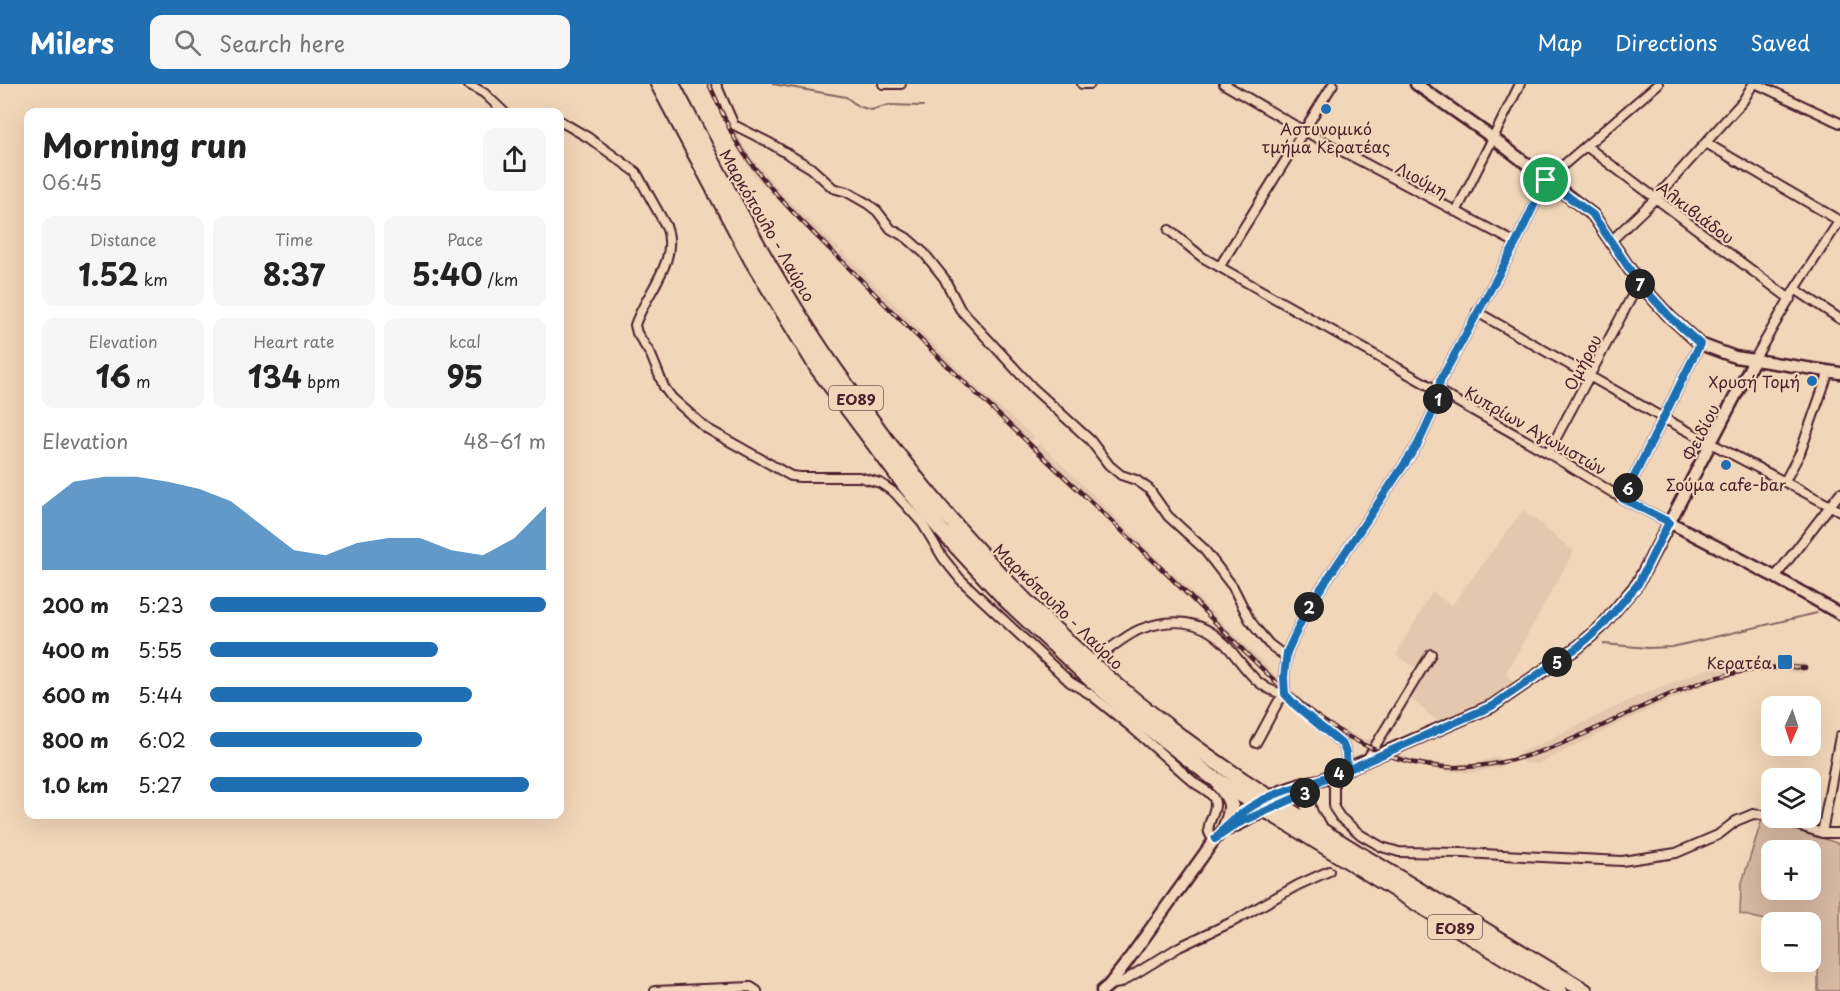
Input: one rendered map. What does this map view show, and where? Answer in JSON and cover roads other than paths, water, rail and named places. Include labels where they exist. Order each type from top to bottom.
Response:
[{"type":"highway","name":"Μαρκόπουλο - Λαύριο","points":[[658,84],[716,195],[784,315],[818,369],[907,488],[972,565],[1046,639],[1133,716],[1212,777],[1559,991]]},
{"type":"highway","name":"Μαρκόπουλο - Λαύριο","points":[[672,84],[763,252],[837,372],[952,522],[1018,593],[1091,662],[1180,736],[1268,797],[1585,991]]},
{"type":"highway","points":[[1212,777],[1230,798],[1232,809],[1226,826]]},
{"type":"highway","points":[[1309,790],[1307,801],[1310,816],[1327,834]]},
{"type":"main road","points":[[1416,84],[1493,138],[1593,215],[1639,283],[1670,317],[1700,344],[1723,354],[1835,372]]},
{"type":"main road","name":"Φειδίου","points":[[1325,778],[1492,706],[1578,647],[1601,627],[1638,584],[1754,360]]},
{"type":"main road","name":"Κυπρίων Αγωνιστών","points":[[1669,522],[1840,614]]},
{"type":"main road","points":[[1215,839],[1259,808],[1268,797],[1325,778]]},
{"type":"main road","points":[[1105,988],[1215,839],[1238,814],[1280,804],[1309,790],[1325,778]]},
{"type":"street","points":[[468,84],[484,93],[500,108]]},
{"type":"street","points":[[716,84],[734,125],[811,168],[833,188],[847,192],[868,204],[877,211],[891,229],[924,252],[944,278],[960,309],[1033,387],[1090,440],[1109,465],[1121,475],[1136,480],[1149,489],[1168,516],[1203,548],[1220,569],[1233,587],[1258,632],[1286,657]]},
{"type":"street","points":[[883,84],[901,84]]},
{"type":"street","points":[[1082,84],[1090,84]]},
{"type":"street","name":"Λιούμη","points":[[1224,84],[1304,131],[1516,243]]},
{"type":"street","points":[[1220,266],[1333,84]]},
{"type":"street","points":[[1456,212],[1520,84]]},
{"type":"street","points":[[1256,743],[1278,702],[1285,694],[1286,657],[1307,609],[1418,444],[1437,403],[1440,381],[1516,243],[1546,180],[1658,84]]},
{"type":"street","points":[[1611,241],[1655,199],[1743,101],[1755,84],[1840,123]]},
{"type":"street","points":[[564,123],[590,138],[636,172],[666,226],[669,234],[669,255],[635,325],[637,333],[651,355],[659,378],[672,398],[706,428],[782,472],[800,477],[859,477],[880,483],[895,493],[918,518],[943,558],[960,579],[1070,681],[1090,694],[1140,734],[1196,784],[1209,792],[1215,804],[1208,830],[1210,836],[1215,839]]},
{"type":"street","points":[[1706,143],[1840,220]]},
{"type":"street","name":"Αλκιβιάδου","points":[[1586,146],[1790,299]]},
{"type":"street","name":"Φειδίου","points":[[1754,360],[1840,220]]},
{"type":"street","name":"Κυπρίων Αγωνιστών","points":[[1169,230],[1202,257],[1548,453],[1623,499],[1669,522]]},
{"type":"street","name":"Ομήρου","points":[[1548,453],[1639,283]]},
{"type":"street","points":[[1796,289],[1840,319]]},
{"type":"street","points":[[1477,312],[1664,418],[1840,511]]},
{"type":"street","points":[[1623,499],[1700,344]]},
{"type":"street","points":[[1785,481],[1800,453],[1835,372]]},
{"type":"street","points":[[1775,577],[1840,493]]},
{"type":"street","points":[[1091,662],[1138,630],[1167,622],[1185,621],[1224,642],[1238,662],[1253,677],[1272,691],[1285,694],[1343,745],[1347,770]]},
{"type":"street","points":[[1366,761],[1431,654]]},
{"type":"street","points":[[1822,833],[1840,736]]},
{"type":"street","points":[[1325,778],[1334,786],[1334,808],[1340,818],[1382,847],[1399,852],[1622,861],[1676,853],[1718,835],[1736,821],[1753,814],[1761,815]]},
{"type":"street","points":[[1807,828],[1822,833],[1840,833]]},
{"type":"street","points":[[1105,988],[1120,983],[1179,947],[1329,871]]},
{"type":"street","points":[[655,991],[750,987],[757,991]]},
{"type":"waterway","points":[[773,84],[846,97],[858,106],[871,110],[889,105],[923,106]]},
{"type":"waterway","points":[[1604,644],[1648,648],[1672,647],[1817,613]]},
{"type":"railway","points":[[709,84],[742,150],[776,194],[808,227],[939,358],[1156,563],[1277,683],[1312,712],[1364,745],[1395,758],[1428,765],[1444,767],[1492,764],[1538,752],[1582,735],[1667,696],[1711,679],[1757,669],[1805,668]]},
{"type":"place","name":"Αστυνομικό τμήμα Κερατέας","points":[[1326,109]]},
{"type":"place","name":"Χρυσή Τομή","points":[[1812,381]]},
{"type":"place","name":"Σούμα cafe-bar","points":[[1726,465]]},
{"type":"place","name":"Κερατέα","points":[[1785,662]]}]
